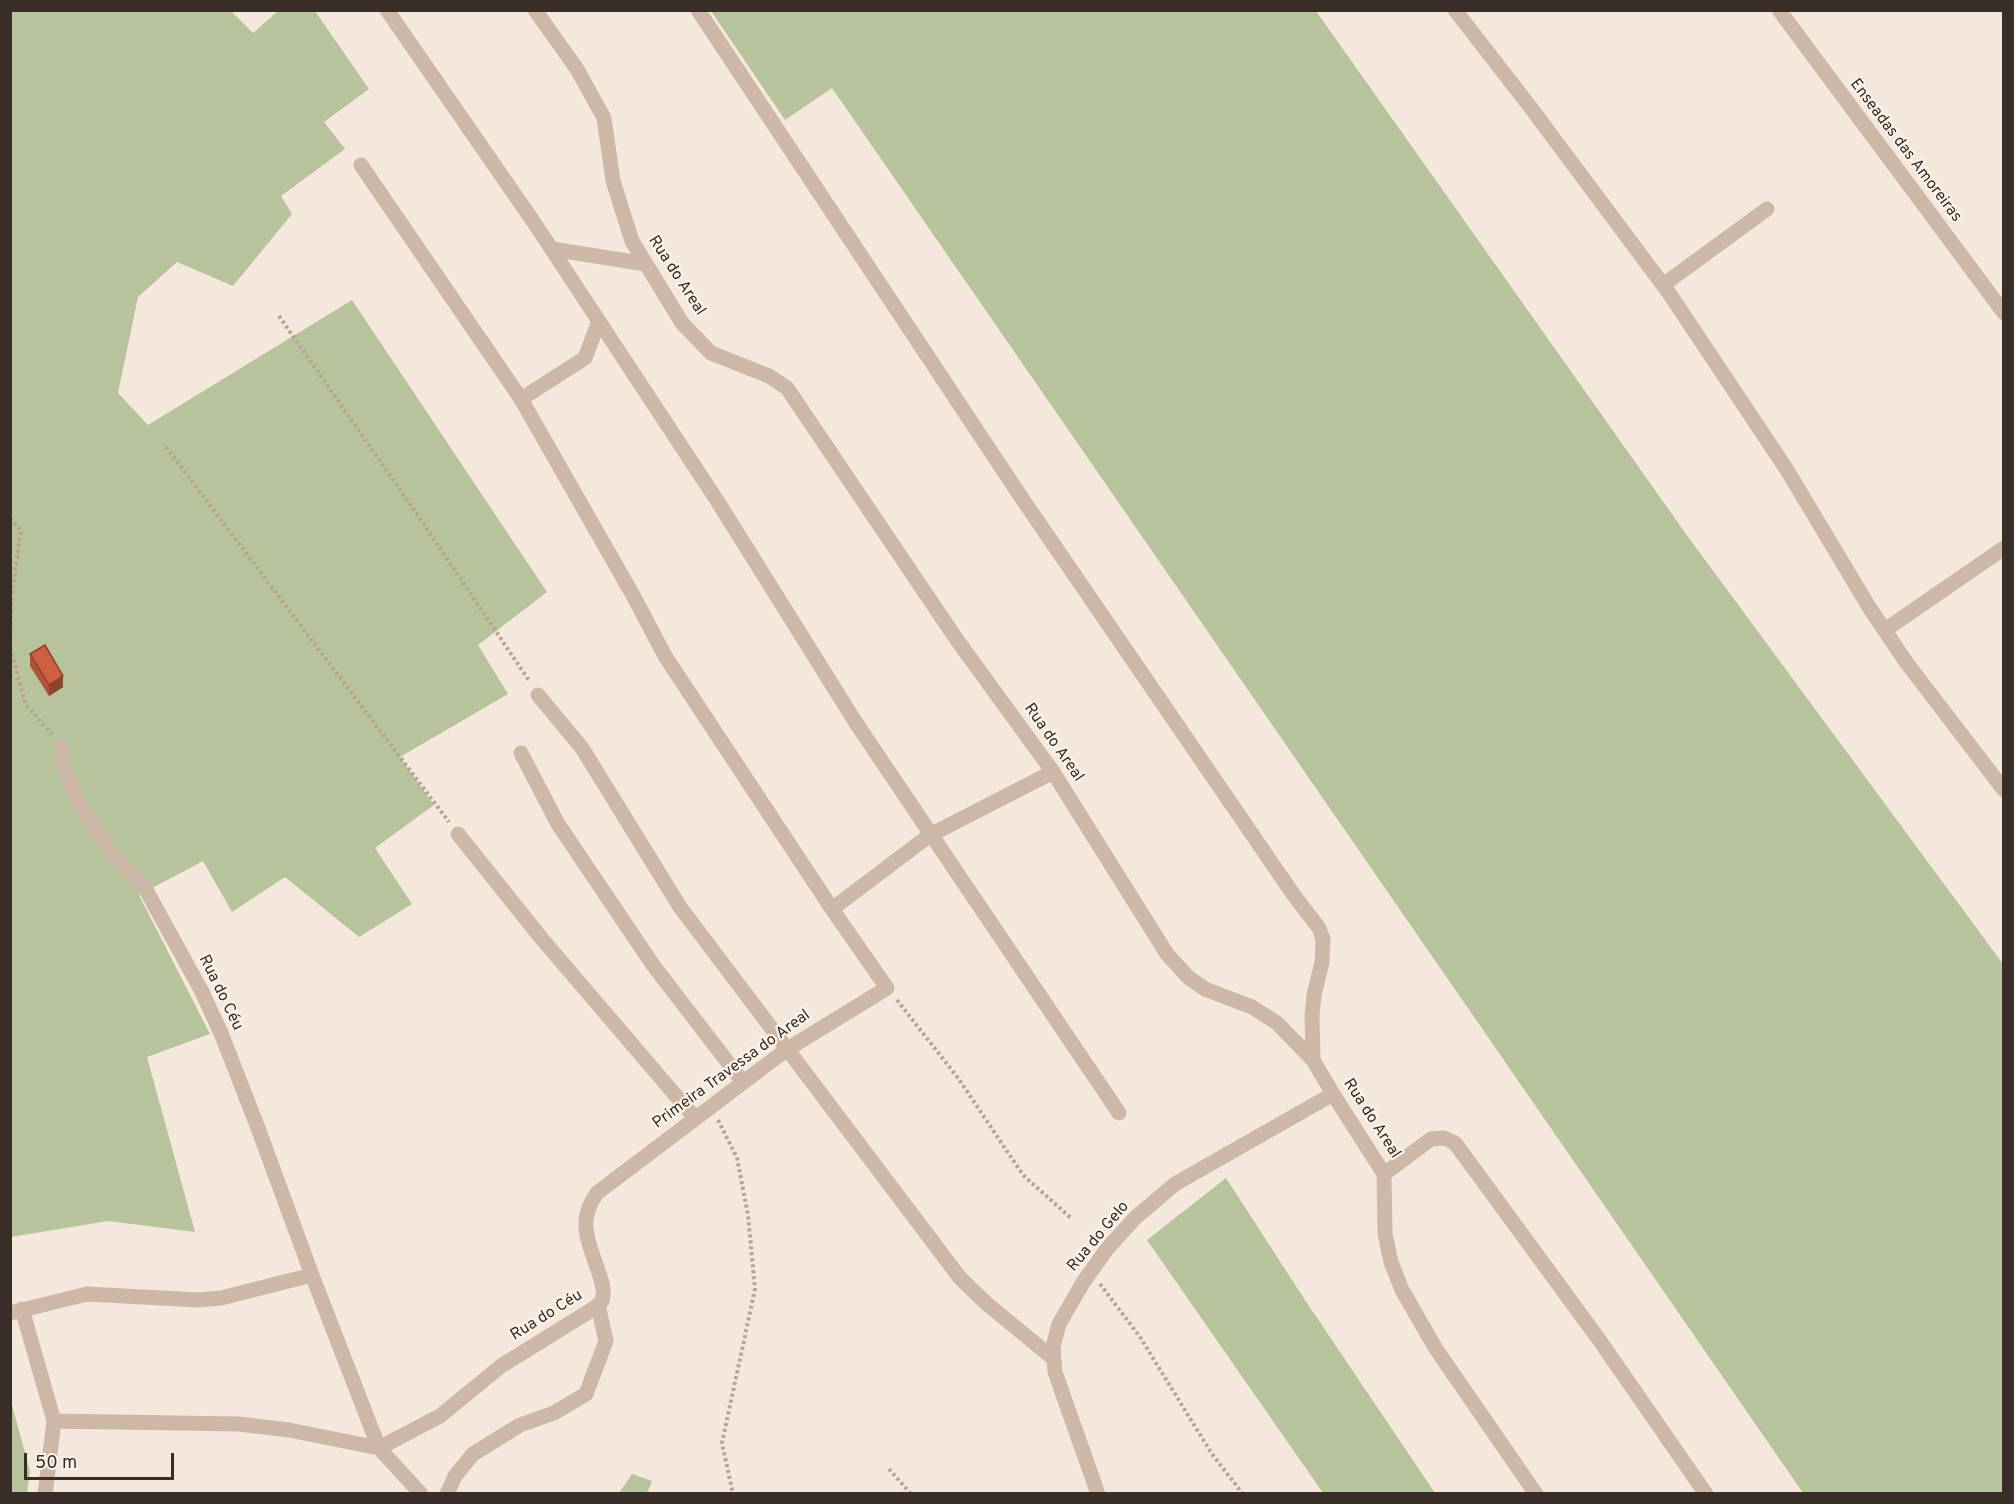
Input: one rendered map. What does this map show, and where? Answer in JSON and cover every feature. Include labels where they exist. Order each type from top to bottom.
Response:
[{"type":"street","points":[[387,10],[552,249],[718,502],[856,723],[930,836],[1119,1113]]},
{"type":"street","name":"Rua do Areal","points":[[535,10],[578,69],[604,118],[613,182],[632,241],[682,323],[711,353],[769,376],[787,388],[957,640],[1053,772],[1167,954],[1189,978],[1205,989],[1245,1004],[1277,1023],[1313,1060],[1384,1174],[1385,1234],[1391,1262],[1402,1290],[1436,1350],[1536,1494]]},
{"type":"street","points":[[698,10],[1019,494],[1319,928],[1323,939],[1323,950],[1312,1015],[1313,1060]]},
{"type":"street","points":[[1455,10],[1663,285],[1717,362],[1787,470],[1906,662],[2004,790]]},
{"type":"street","name":"Enseadas das Amoreiras","points":[[1779,10],[2004,313]]},
{"type":"street","points":[[361,165],[520,399],[634,597],[665,657],[887,988]]},
{"type":"street","points":[[1663,285],[1767,209]]},
{"type":"street","points":[[552,249],[646,264]]},
{"type":"street","points":[[520,399],[585,358],[599,321]]},
{"type":"street","points":[[1885,630],[2004,548]]},
{"type":"street","points":[[538,695],[582,748],[680,907],[960,1278],[986,1304],[1054,1359]]},
{"type":"street","name":"Rua do Céu","points":[[61,746],[63,762],[75,796],[110,851],[146,888],[206,1001],[254,1117],[378,1448],[421,1494]]},
{"type":"street","points":[[521,753],[558,824],[646,955],[743,1082]]},
{"type":"street","points":[[832,909],[930,836],[1053,772]]},
{"type":"street","points":[[458,834],[542,939],[694,1118]]},
{"type":"street","name":"Primeira Travessa do Areal","points":[[603,1286],[585,1232],[585,1216],[589,1204],[597,1193],[786,1050],[887,988]]},
{"type":"street","name":"Rua do Gelo","points":[[1098,1494],[1055,1372],[1053,1347],[1059,1324],[1091,1271],[1135,1218],[1175,1184],[1333,1094]]},
{"type":"street","points":[[1384,1174],[1431,1139],[1444,1138],[1455,1143],[1600,1341],[1706,1494]]},
{"type":"street","points":[[45,1494],[54,1421],[16,1311],[87,1294],[198,1300],[220,1298],[312,1275]]},
{"type":"street","name":"Rua do Céu","points":[[378,1448],[441,1416],[501,1366],[598,1305],[604,1296],[603,1286]]},
{"type":"street","points":[[447,1494],[455,1476],[473,1454],[520,1425],[554,1413],[586,1394],[606,1341],[598,1305]]},
{"type":"street","points":[[54,1421],[239,1424],[289,1430],[378,1448]]},
{"type":"path","points":[[279,316],[421,520],[538,695]]},
{"type":"path","points":[[166,447],[458,834]]},
{"type":"path","points":[[10,518],[21,531],[13,585],[10,640]]},
{"type":"path","points":[[10,648],[26,705],[61,746]]},
{"type":"path","points":[[887,988],[958,1078],[1023,1175],[1071,1218]]},
{"type":"path","points":[[711,1106],[737,1158],[748,1215],[755,1288],[722,1443],[733,1494]]},
{"type":"path","points":[[1091,1271],[1140,1337],[1212,1454],[1242,1494]]},
{"type":"path","points":[[889,1469],[911,1494]]},
{"type":"green space","points":[[10,11],[231,11],[253,33],[278,11],[315,11],[369,89],[324,122],[345,149],[281,196],[292,214],[233,286],[177,262],[138,297],[118,393],[148,425],[352,300],[547,592],[478,645],[508,694],[400,757],[434,805],[375,848],[412,904],[359,937],[285,877],[232,912],[203,861],[139,895],[210,1034],[147,1057],[195,1232],[108,1221],[11,1237]]},
{"type":"green space","points":[[711,11],[1316,11],[1686,534],[2003,964],[2003,1493],[1803,1493],[832,88],[785,120]]},
{"type":"green space","points":[[1226,1178],[1435,1493],[1323,1493],[1147,1240]]},
{"type":"green space","points":[[11,1401],[30,1471],[27,1493],[11,1493]]},
{"type":"green space","points":[[632,1474],[652,1481],[647,1493],[619,1493]]},
{"type":"building","points":[[45,645],[63,676],[49,685],[30,654]]}]
